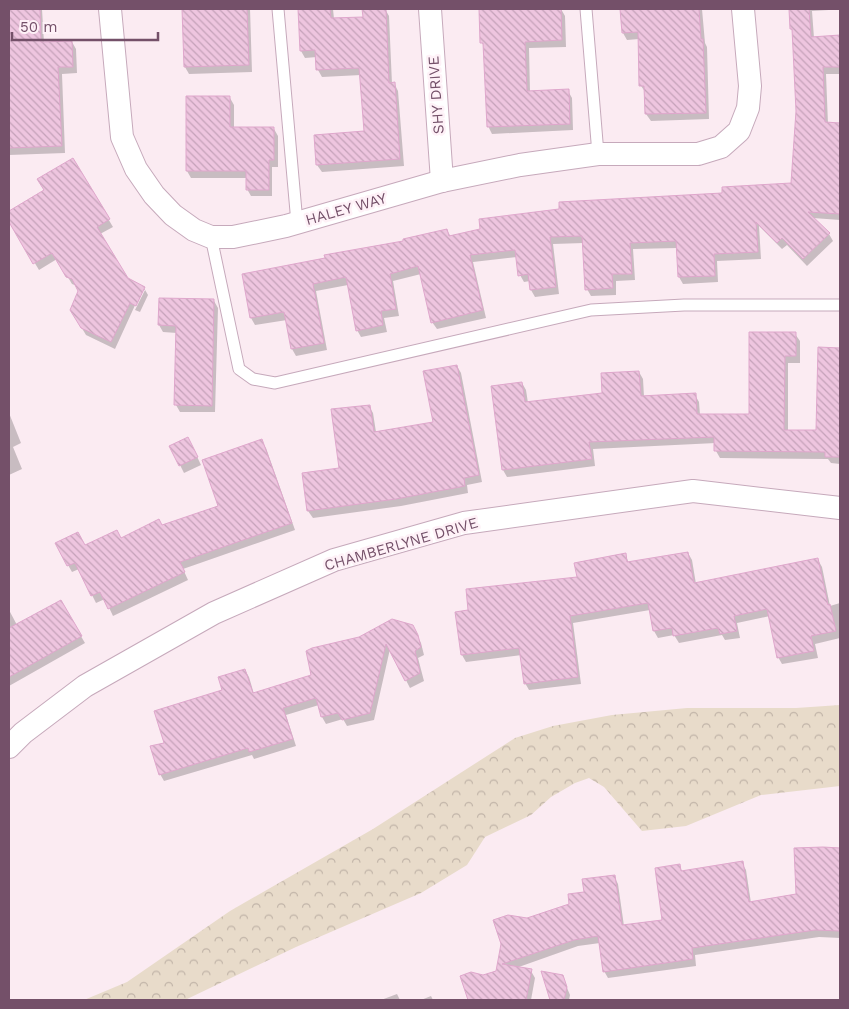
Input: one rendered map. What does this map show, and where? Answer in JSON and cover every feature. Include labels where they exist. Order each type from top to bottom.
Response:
[{"type":"street","name":"HALEY WAY","points":[[110,9],[122,137],[136,169],[154,195],[173,215],[194,230],[211,237],[233,237],[297,223],[442,181],[520,165],[598,154],[698,154],[721,147],[739,131],[748,108],[750,86],[744,9]]},
{"type":"street","name":"SHY DRIVE","points":[[430,9],[442,181]]},
{"type":"street","name":"CHAMBERLYNE DRIVE","points":[[9,747],[23,732],[85,686],[214,613],[334,560],[464,523],[692,491],[840,508]]},
{"type":"lane","points":[[278,9],[297,223]]},
{"type":"lane","points":[[586,9],[598,154]]},
{"type":"lane","points":[[211,237],[240,369],[253,379],[275,383],[591,310],[684,305],[840,305]]},
{"type":"green space","points":[[840,705],[840,786],[761,795],[686,826],[642,831],[604,787],[589,778],[575,783],[551,797],[531,815],[485,837],[467,865],[421,893],[296,947],[185,1000],[84,1000],[127,982],[230,911],[373,829],[515,738],[553,726],[612,715],[687,708],[796,708]]},
{"type":"building","points":[[9,9],[40,9],[41,42],[72,41],[73,67],[58,67],[62,146],[9,148]]},
{"type":"building","points":[[182,9],[247,9],[249,65],[184,67]]},
{"type":"building","points":[[298,9],[330,9],[331,18],[363,17],[362,9],[386,9],[389,83],[395,82],[400,159],[316,165],[314,135],[364,131],[359,68],[316,70],[315,50],[300,51]]},
{"type":"building","points":[[479,9],[561,9],[562,40],[525,42],[527,91],[569,89],[570,124],[487,127],[483,43],[480,43]]},
{"type":"building","points":[[620,9],[699,9],[701,39],[703,39],[706,113],[645,114],[644,86],[639,86],[638,32],[622,33]]},
{"type":"building","points":[[789,9],[809,9],[811,37],[840,35],[840,67],[823,67],[825,122],[840,123],[840,214],[808,212],[830,233],[803,259],[782,238],[777,243],[756,222],[758,252],[714,254],[715,276],[678,277],[676,241],[630,243],[632,274],[612,274],[613,288],[585,290],[582,236],[550,237],[556,287],[530,290],[528,274],[518,276],[515,250],[470,255],[483,310],[431,323],[418,266],[390,274],[396,309],[381,311],[383,325],[356,331],[346,277],[313,284],[324,343],[291,349],[284,312],[250,318],[242,274],[325,258],[324,255],[403,241],[403,239],[447,229],[449,236],[480,229],[479,219],[559,209],[559,202],[722,193],[722,187],[791,183],[796,111],[792,29],[790,29]]},
{"type":"building","points":[[186,96],[230,96],[230,127],[274,127],[274,160],[269,160],[269,190],[246,190],[246,171],[186,171]]},
{"type":"building","points":[[73,158],[110,219],[97,227],[128,278],[145,287],[136,306],[130,303],[111,342],[81,328],[70,310],[78,291],[72,279],[66,277],[52,253],[33,264],[9,222],[9,211],[44,190],[37,179]]},
{"type":"building","points":[[159,298],[214,299],[212,406],[174,405],[176,326],[158,325]]},
{"type":"building","points":[[749,332],[796,332],[796,356],[785,356],[784,430],[816,430],[818,347],[840,348],[840,457],[825,457],[825,452],[714,451],[714,437],[589,442],[592,459],[502,470],[491,386],[522,382],[525,402],[602,393],[601,373],[639,371],[641,396],[696,393],[697,414],[749,414]]},
{"type":"building","points":[[457,365],[479,475],[464,478],[465,486],[396,499],[307,511],[302,473],[339,468],[331,409],[370,405],[374,432],[433,422],[423,371]]},
{"type":"building","points":[[188,437],[198,457],[179,466],[169,446]]},
{"type":"building","points":[[262,439],[292,523],[180,562],[185,572],[108,609],[100,592],[91,596],[75,563],[67,566],[55,543],[78,532],[85,545],[117,530],[121,538],[159,519],[162,525],[218,506],[202,460]]},
{"type":"building","points":[[688,552],[694,583],[818,558],[828,605],[830,604],[836,631],[811,636],[814,651],[777,658],[767,609],[734,616],[737,631],[720,634],[718,628],[673,636],[672,628],[653,631],[648,603],[570,616],[578,677],[524,684],[519,648],[461,655],[455,612],[468,610],[466,589],[577,577],[574,563],[626,553],[627,562]]},
{"type":"building","points":[[61,600],[82,636],[9,677],[9,628]]},
{"type":"building","points":[[392,619],[413,625],[421,647],[415,651],[420,673],[405,681],[386,644],[370,713],[342,720],[338,713],[321,717],[316,698],[283,708],[293,739],[249,752],[248,748],[159,775],[150,746],[164,743],[154,711],[222,690],[218,677],[245,669],[253,693],[311,675],[306,651],[359,637]]},
{"type":"building","points":[[794,848],[840,848],[840,931],[815,930],[692,948],[693,959],[603,972],[598,936],[574,940],[502,964],[532,969],[526,1000],[468,1000],[460,976],[471,972],[483,975],[496,971],[501,944],[493,920],[508,915],[527,918],[569,904],[568,894],[584,892],[582,879],[615,875],[622,925],[662,920],[655,868],[680,864],[681,871],[743,861],[749,902],[796,894]]},
{"type":"building","points":[[541,971],[563,975],[567,987],[564,1000],[550,1000]]}]
